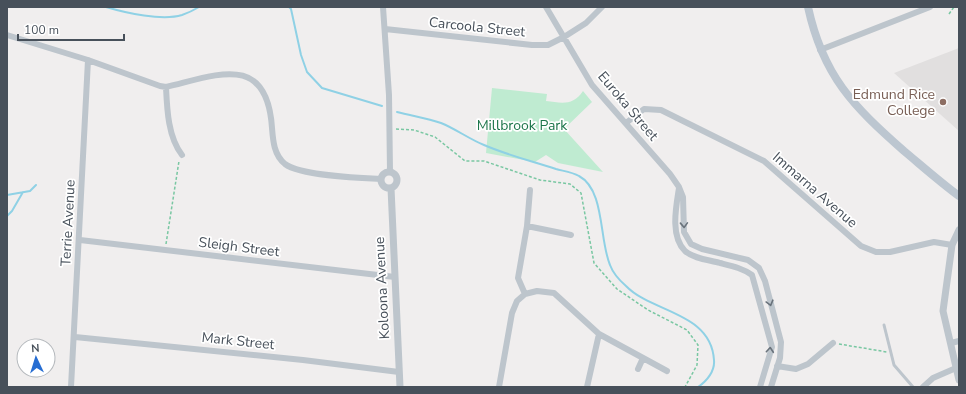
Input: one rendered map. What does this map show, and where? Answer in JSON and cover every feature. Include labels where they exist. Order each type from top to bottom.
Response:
[{"type":"main road","points":[[808,7],[820,50],[831,73],[851,101],[885,134],[959,196]]},
{"type":"street","points":[[383,7],[391,128],[390,172]]},
{"type":"street","name":"Euroka Street","points":[[546,7],[592,85],[670,174],[679,187],[683,197],[684,232],[691,244],[702,249],[748,260],[759,268],[765,281],[781,342],[778,366],[771,387]]},
{"type":"street","name":"Carcoola Street","points":[[385,29],[532,45],[548,45],[564,38],[586,23],[602,7]]},
{"type":"street","points":[[820,50],[930,7]]},
{"type":"street","points":[[7,35],[88,60],[152,84],[166,87],[225,73],[247,77],[258,84],[266,95],[270,110],[274,146],[279,158],[287,166],[302,170],[381,179]]},
{"type":"street","name":"Terrie Avenue","points":[[71,387],[75,337],[88,60]]},
{"type":"street","points":[[166,87],[167,107],[174,142],[182,155]]},
{"type":"street","name":"Immarna Avenue","points":[[626,123],[644,109],[661,110],[764,161],[861,246],[876,252],[890,252],[934,242],[952,245]]},
{"type":"street","points":[[390,172],[395,174],[397,179],[395,185],[391,188],[384,186],[381,179],[385,173],[390,172]]},
{"type":"street","points":[[679,187],[675,227],[677,238],[686,251],[700,258],[744,269],[752,275],[772,347],[760,387]]},
{"type":"street","name":"Koloona Avenue","points":[[391,188],[400,387]]},
{"type":"street","points":[[524,294],[518,278],[527,226],[530,190]]},
{"type":"street","points":[[527,226],[571,235]]},
{"type":"street","points":[[959,230],[952,245],[943,311],[959,380]]},
{"type":"street","name":"Sleigh Street","points":[[80,240],[394,277]]},
{"type":"street","points":[[499,387],[512,313],[517,301],[524,294],[537,291],[554,293],[599,334],[667,371]]},
{"type":"street","points":[[587,387],[599,334]]},
{"type":"street","name":"Mark Street","points":[[75,337],[303,360],[399,372]]},
{"type":"street","points":[[951,343],[959,341]]},
{"type":"street","points":[[778,366],[796,369],[808,364],[833,343]]},
{"type":"street","points":[[638,369],[642,358]]},
{"type":"street","points":[[923,387],[933,378],[956,368]]},
{"type":"lane","points":[[884,325],[894,365],[913,387]]},
{"type":"path","points":[[949,14],[954,7]]},
{"type":"path","points":[[165,250],[178,166],[182,155]]},
{"type":"path","points":[[833,343],[891,353]]},
{"type":"shaded area","name":"Edmund Rice College","points":[[959,48],[959,131],[894,73]]},
{"type":"green space","name":"Millbrook Park","points":[[492,88],[547,94],[546,101],[562,103],[575,99],[583,91],[592,102],[564,129],[603,172],[558,163],[546,155],[535,162],[486,153]]},
{"type":"waterway","points":[[106,7],[124,12],[154,17],[174,17],[199,7]]},
{"type":"waterway","points":[[289,7],[291,9],[301,55],[307,72],[322,88],[382,106]]},
{"type":"waterway","points":[[397,112],[441,123],[478,143],[579,176],[587,183],[593,192],[597,203],[607,254],[611,268],[616,276],[623,284],[637,295],[679,315],[692,323],[703,332],[710,344],[714,360],[712,372],[698,387]]},
{"type":"waterway","points":[[7,195],[30,191],[36,185]]},
{"type":"waterway","points":[[7,216],[12,211],[23,192]]},
{"type":"place","name":"Edmund Rice College","points":[[943,102]]}]
